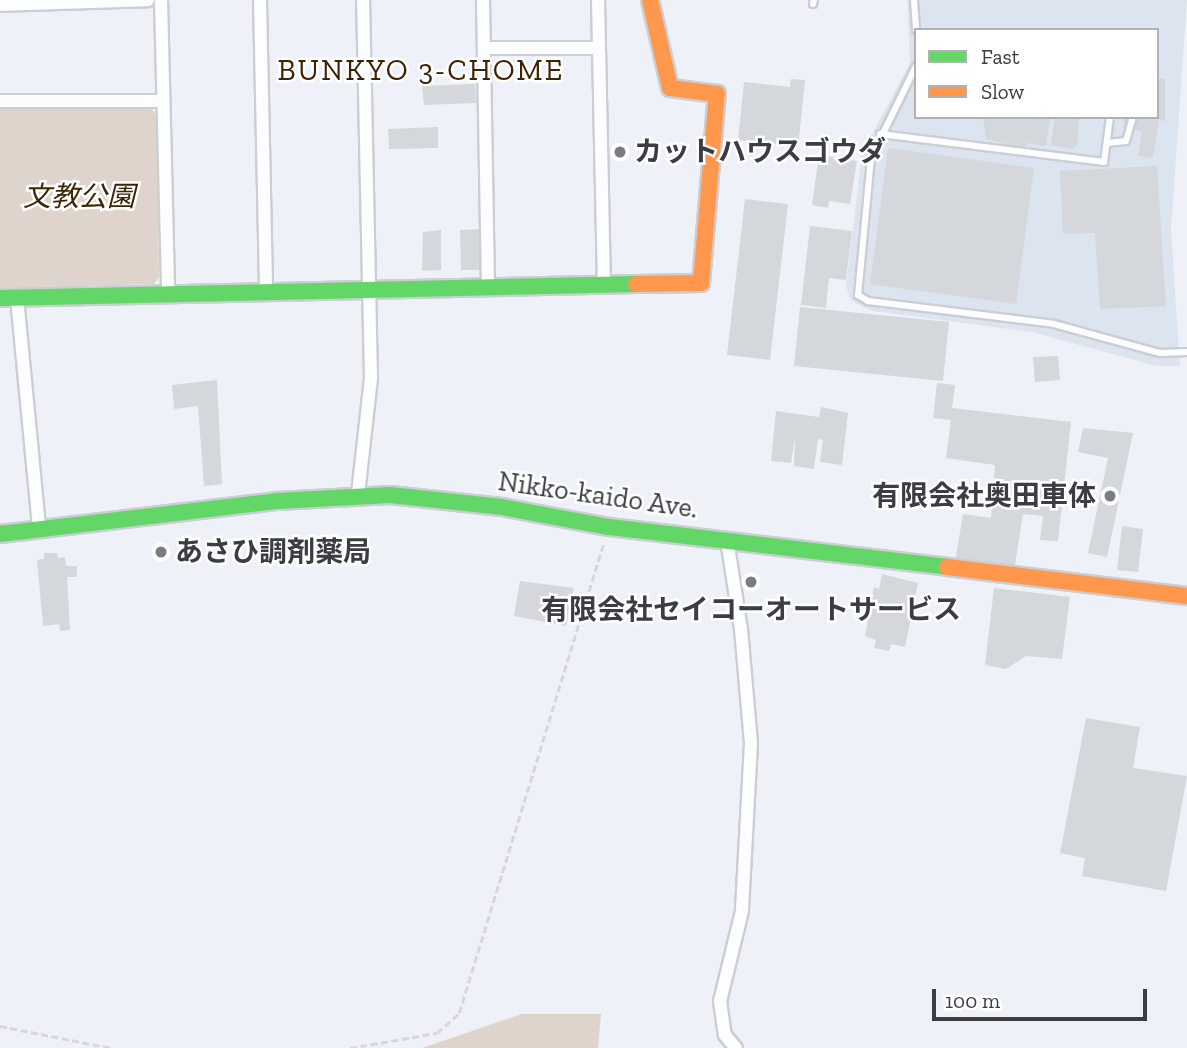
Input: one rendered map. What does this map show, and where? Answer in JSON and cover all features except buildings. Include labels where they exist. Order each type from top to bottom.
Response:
[{"type":"main road","points":[[8,298],[701,283],[717,94],[670,88],[650,0]]},
{"type":"main road","name":"Nikko-kaido Ave.","points":[[0,534],[358,494],[502,507],[609,527],[1187,596]]},
{"type":"street","points":[[0,5],[148,0]]},
{"type":"street","points":[[161,0],[168,295]]},
{"type":"street","points":[[260,0],[266,293]]},
{"type":"street","points":[[358,494],[371,379],[363,0]]},
{"type":"street","points":[[483,0],[488,287]]},
{"type":"street","points":[[598,0],[604,283]]},
{"type":"street","points":[[484,48],[598,48]]},
{"type":"street","points":[[0,101],[163,101]]},
{"type":"street","points":[[8,298],[38,528]]},
{"type":"street","points":[[727,540],[741,629],[751,743],[742,911],[720,1001],[725,1035],[736,1048]]},
{"type":"lane","points":[[914,0],[916,28]]},
{"type":"lane","points":[[914,70],[880,134],[871,159],[858,295],[868,301],[1054,324],[1160,353],[1187,352]]},
{"type":"lane","points":[[880,134],[1104,162],[1110,119]]},
{"type":"lane","points":[[1107,143],[1126,141],[1132,119]]},
{"type":"path","points":[[350,1048],[436,1033],[458,1013],[609,527]]},
{"type":"path","points":[[0,1026],[111,1048]]},
{"type":"shaded area","points":[[907,0],[1187,0],[1171,230],[1180,366],[1156,366],[1032,332],[872,311],[851,301],[846,286],[862,153],[910,63]]},
{"type":"green space","name":"文教公園","points":[[151,107],[157,117],[159,277],[154,284],[0,288],[0,109]]},
{"type":"green space","points":[[522,1014],[601,1014],[598,1048],[422,1048]]},
{"type":"traffic: fast","points":[[0,298],[636,284]]},
{"type":"traffic: fast","points":[[0,534],[278,501],[390,495],[502,507],[609,527],[947,567]]},
{"type":"traffic: slow","points":[[636,284],[701,283],[717,94],[670,88],[650,0]]},
{"type":"traffic: slow","points":[[947,567],[1187,596]]},
{"type":"place","name":"カットハウスゴウダ","points":[[620,152]]},
{"type":"place","name":"有限会社奥田車体","points":[[1110,496]]},
{"type":"place","name":"あさひ調剤薬局","points":[[161,552]]},
{"type":"place","name":"有限会社セイコーオートサービス","points":[[751,582]]},
{"type":"district","name":"BUNKYO 3-CHOME","points":[[421,70]]}]
